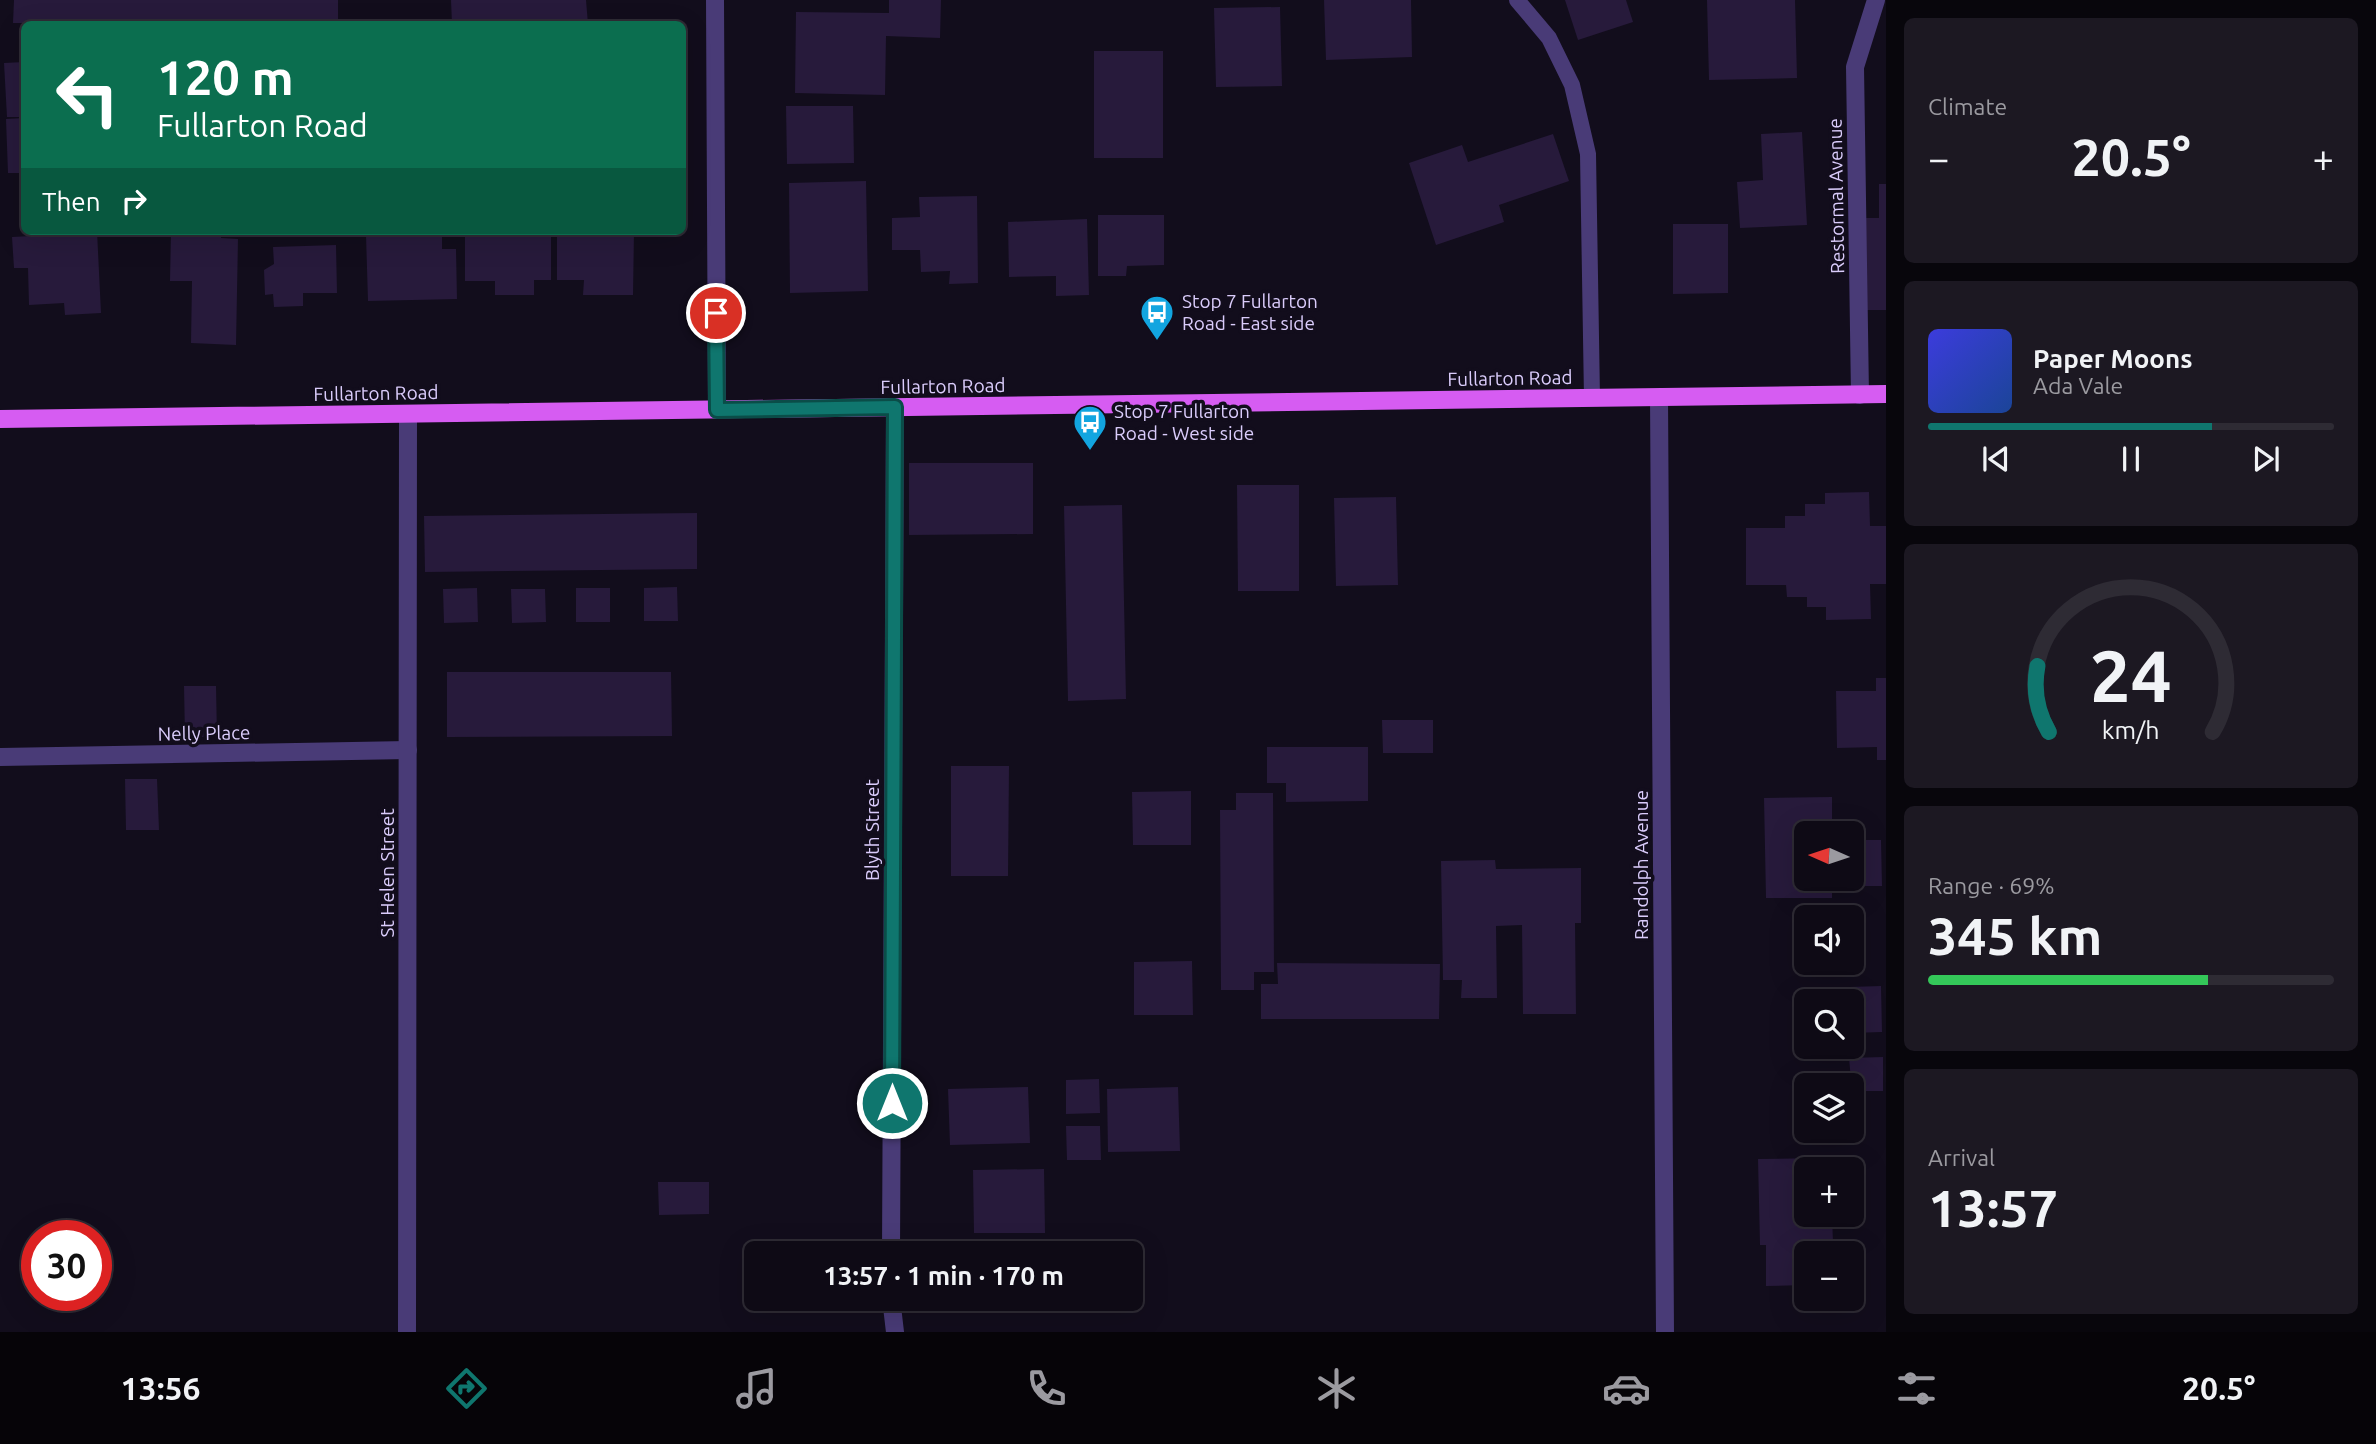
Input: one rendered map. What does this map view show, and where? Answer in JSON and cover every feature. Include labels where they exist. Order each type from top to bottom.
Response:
[{"type":"main road","name":"Fullarton Road","points":[[0,419],[1886,394]]},
{"type":"street","points":[[715,0],[717,410]]},
{"type":"street","name":"Restormal Avenue","points":[[1860,395],[1855,66],[1876,0]]},
{"type":"street","name":"Randolph Avenue","points":[[1659,397],[1665,1332]]},
{"type":"street","name":"Blyth Street","points":[[891,1241],[895,407]]},
{"type":"street","name":"St Helen Street","points":[[407,1332],[408,414]]},
{"type":"street","name":"Nelly Place","points":[[0,757],[408,750]]},
{"type":"street","points":[[893,1311],[895,1332]]},
{"type":"lane","points":[[1517,0],[1549,38],[1572,85],[1588,154],[1592,398]]},
{"type":"building","points":[[14,0],[338,0],[338,21],[13,23]]},
{"type":"building","points":[[451,0],[586,0],[588,21],[452,21]]},
{"type":"building","points":[[889,0],[941,0],[940,38],[886,36],[885,95],[795,93],[796,12],[889,13]]},
{"type":"building","points":[[1324,0],[1411,0],[1412,57],[1326,60]]},
{"type":"building","points":[[1565,0],[1626,0],[1633,22],[1578,40]]},
{"type":"building","points":[[1707,0],[1795,0],[1797,78],[1709,80]]},
{"type":"building","points":[[1280,7],[1282,86],[1216,87],[1214,8]]},
{"type":"building","points":[[1094,51],[1163,51],[1163,158],[1094,158]]},
{"type":"building","points":[[21,62],[21,117],[7,117],[4,63]]},
{"type":"building","points":[[786,106],[853,106],[854,163],[787,164]]},
{"type":"building","points":[[21,118],[21,173],[8,173],[6,119]]},
{"type":"building","points":[[1802,132],[1807,225],[1740,228],[1737,182],[1763,180],[1761,134]]},
{"type":"building","points":[[1553,134],[1569,181],[1499,205],[1504,222],[1436,245],[1409,163],[1462,145],[1468,162]]},
{"type":"building","points":[[866,181],[868,291],[790,293],[789,183]]},
{"type":"building","points":[[1879,184],[1886,184],[1886,310],[1865,310],[1864,218],[1879,218]]},
{"type":"building","points":[[977,196],[978,283],[949,284],[950,271],[921,272],[920,250],[892,250],[892,218],[920,217],[919,197]]},
{"type":"building","points":[[1098,215],[1164,215],[1164,265],[1127,266],[1126,276],[1098,276]]},
{"type":"building","points":[[1087,219],[1089,295],[1056,296],[1056,276],[1009,277],[1008,222]]},
{"type":"building","points":[[1673,224],[1728,224],[1728,293],[1673,294]]},
{"type":"building","points":[[97,235],[101,313],[65,315],[64,303],[29,305],[28,268],[14,268],[12,237]]},
{"type":"building","points":[[171,235],[221,235],[221,238],[238,239],[236,345],[191,343],[192,281],[170,281]]},
{"type":"building","points":[[366,235],[442,235],[442,249],[456,249],[457,299],[368,301]]},
{"type":"building","points":[[465,235],[551,235],[551,280],[534,280],[534,295],[495,295],[495,281],[465,281]]},
{"type":"building","points":[[557,235],[634,235],[633,295],[583,295],[584,280],[557,280]]},
{"type":"building","points":[[336,245],[337,293],[303,293],[303,306],[274,307],[273,294],[265,295],[264,270],[274,264],[273,247]]},
{"type":"building","points":[[909,463],[1033,463],[1033,534],[909,535]]},
{"type":"building","points":[[1237,485],[1299,485],[1299,591],[1238,591]]},
{"type":"building","points":[[1869,492],[1870,526],[1886,526],[1886,584],[1870,584],[1871,619],[1826,620],[1826,607],[1807,607],[1807,597],[1787,597],[1786,585],[1746,585],[1746,528],[1785,528],[1785,516],[1805,516],[1805,504],[1825,504],[1825,493]]},
{"type":"building","points":[[1396,497],[1398,585],[1336,586],[1334,498]]},
{"type":"building","points":[[1122,505],[1126,699],[1068,701],[1064,506]]},
{"type":"building","points":[[697,513],[697,569],[425,572],[424,516]]},
{"type":"building","points":[[677,587],[678,621],[644,621],[644,588]]},
{"type":"building","points":[[477,588],[478,622],[444,623],[443,589]]},
{"type":"building","points":[[576,588],[610,588],[610,622],[576,622]]},
{"type":"building","points":[[511,589],[545,589],[546,622],[512,623]]},
{"type":"building","points":[[447,672],[671,672],[672,736],[447,737]]},
{"type":"building","points":[[1876,678],[1886,678],[1886,760],[1877,760],[1877,747],[1837,748],[1836,691],[1876,691]]},
{"type":"building","points":[[184,686],[216,686],[217,737],[185,737]]},
{"type":"building","points":[[1382,720],[1433,720],[1433,753],[1383,753]]},
{"type":"building","points":[[1267,747],[1368,747],[1368,801],[1286,802],[1286,783],[1267,783]]},
{"type":"building","points":[[951,766],[1009,766],[1008,876],[951,876]]},
{"type":"building","points":[[125,779],[157,779],[159,830],[126,830]]},
{"type":"building","points":[[1191,791],[1191,845],[1133,845],[1132,792]]},
{"type":"building","points":[[1236,793],[1273,793],[1274,972],[1254,972],[1254,990],[1221,990],[1220,810],[1236,810]]},
{"type":"building","points":[[1832,797],[1832,821],[1794,821],[1794,891],[1832,891],[1832,898],[1766,898],[1764,798]]},
{"type":"building","points":[[1864,840],[1881,840],[1882,886],[1864,886]]},
{"type":"building","points":[[1495,860],[1496,869],[1581,868],[1581,923],[1575,923],[1576,1014],[1523,1014],[1522,925],[1496,926],[1497,998],[1461,998],[1462,980],[1443,980],[1441,861]]},
{"type":"building","points":[[1192,961],[1193,1015],[1134,1015],[1134,962]]},
{"type":"building","points":[[1277,963],[1440,964],[1439,1019],[1261,1019],[1261,984],[1278,984]]},
{"type":"building","points":[[1881,986],[1882,1032],[1864,1033],[1864,989],[1849,987]]},
{"type":"building","points":[[1883,1057],[1883,1091],[1864,1091],[1864,1073],[1850,1073],[1849,1059]]},
{"type":"building","points":[[1099,1079],[1100,1113],[1066,1114],[1066,1080]]},
{"type":"building","points":[[1028,1087],[1030,1143],[950,1145],[948,1089]]},
{"type":"building","points":[[1178,1087],[1180,1151],[1108,1152],[1107,1089]]},
{"type":"building","points":[[1066,1126],[1100,1126],[1101,1160],[1067,1160]]},
{"type":"building","points":[[1794,1158],[1794,1227],[1832,1227],[1833,1241],[1794,1241],[1794,1285],[1766,1286],[1766,1245],[1760,1245],[1758,1159]]},
{"type":"building","points":[[1044,1169],[1045,1233],[974,1233],[973,1170]]},
{"type":"building","points":[[658,1182],[709,1182],[709,1214],[659,1215]]},
{"type":"place","name":"Stop 7 Fullarton Road - East side","points":[[1157,342]]},
{"type":"place","name":"Stop 7 Fullarton Road - West side","points":[[1090,452]]},
{"type":"route","points":[[716,313],[717,410],[895,407],[892,1103]]}]
